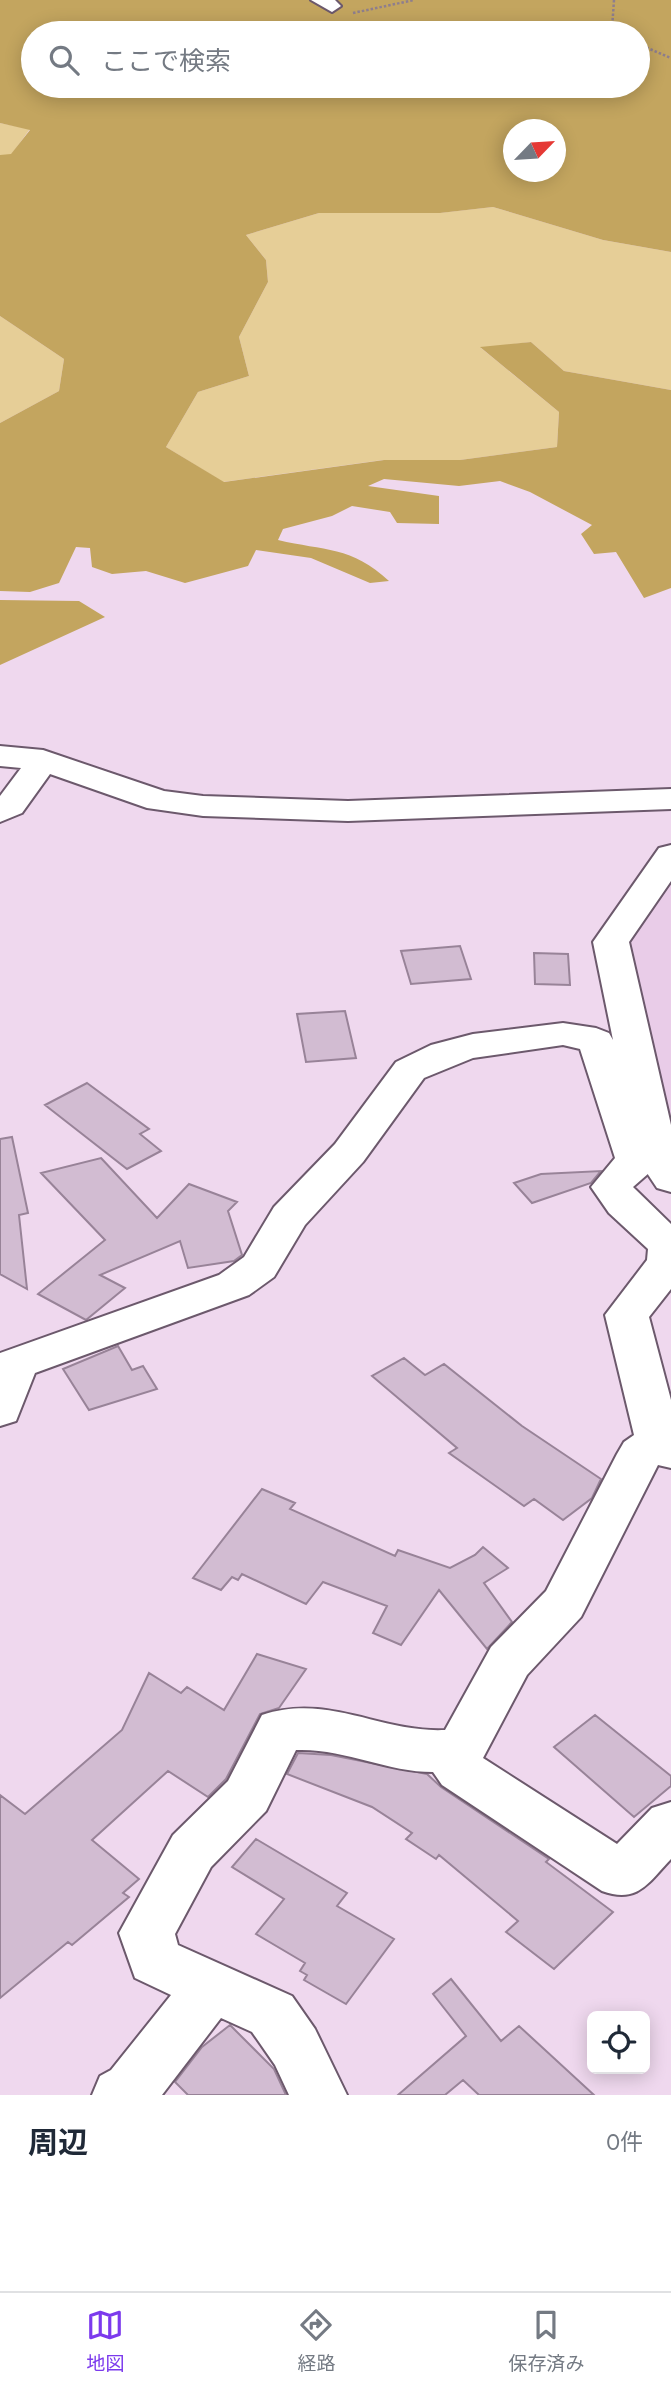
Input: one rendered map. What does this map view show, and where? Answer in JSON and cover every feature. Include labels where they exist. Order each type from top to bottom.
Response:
[{"type":"street","points":[[0,757],[43,760],[159,801],[203,806],[348,811],[671,799]]},
{"type":"street","points":[[0,811],[10,806],[43,760]]},
{"type":"street","points":[[656,1167],[611,942],[671,856]]},
{"type":"street","points":[[0,1410],[16,1363],[234,1284],[259,1267],[289,1217],[349,1153],[410,1070],[445,1053],[473,1046],[563,1034],[582,1036],[594,1041],[604,1056],[656,1167]]},
{"type":"street","points":[[318,2095],[295,2047],[272,2014],[155,1961],[147,1933],[192,1851],[247,1796],[280,1730],[333,1730],[413,1751],[448,1752],[462,1747],[509,1661],[564,1604],[640,1454],[665,1447],[627,1315],[668,1263],[670,1246],[649,1224],[621,1203],[612,1187],[620,1174],[656,1167]]},
{"type":"street","points":[[448,1752],[460,1770],[621,1875],[671,1824]]},
{"type":"street","points":[[121,2095],[132,2089],[212,1986]]},
{"type":"path","points":[[326,3],[340,12],[354,13],[414,0]]},
{"type":"path","points":[[613,21],[614,0]]},
{"type":"path","points":[[650,49],[671,58]]},
{"type":"shaded area","points":[[0,0],[671,0],[671,252],[603,240],[493,207],[440,213],[319,213],[246,235],[266,260],[268,282],[239,337],[249,376],[198,392],[166,447],[224,482],[384,460],[460,460],[557,447],[559,412],[480,347],[531,342],[564,371],[671,390],[671,588],[644,598],[616,552],[594,554],[581,534],[592,525],[530,492],[500,481],[459,486],[384,479],[368,486],[439,496],[439,524],[397,523],[390,512],[352,506],[332,516],[283,529],[278,540],[350,556],[363,561],[389,581],[370,583],[311,558],[256,550],[248,566],[185,583],[146,571],[112,574],[92,567],[90,548],[76,547],[59,583],[30,592],[0,591],[0,423],[59,391],[64,359],[0,316],[0,155],[11,154],[30,130],[0,123]]},
{"type":"shaded area","points":[[0,123],[30,129],[11,155],[0,155]]},
{"type":"shaded area","points":[[493,207],[603,240],[671,252],[671,390],[564,371],[531,342],[481,348],[559,412],[557,447],[460,460],[383,460],[223,482],[166,447],[198,392],[249,376],[239,337],[268,282],[266,260],[246,235],[319,213],[439,213]]},
{"type":"shaded area","points":[[0,316],[64,359],[59,391],[0,423]]},
{"type":"shaded area","points":[[0,600],[79,601],[105,617],[0,665]]},
{"type":"shaded area","points":[[671,879],[671,1125],[624,948]]},
{"type":"building","points":[[460,946],[471,979],[411,984],[401,951]]},
{"type":"building","points":[[534,953],[568,954],[570,985],[535,984]]},
{"type":"building","points":[[345,1011],[356,1058],[306,1062],[297,1014]]},
{"type":"building","points":[[87,1083],[149,1129],[140,1134],[161,1151],[127,1169],[45,1105]]},
{"type":"building","points":[[12,1137],[28,1213],[19,1215],[27,1289],[0,1274],[0,1139]]},
{"type":"building","points":[[101,1158],[157,1218],[189,1184],[237,1202],[228,1211],[242,1255],[234,1261],[188,1268],[180,1241],[100,1275],[125,1288],[86,1320],[38,1294],[105,1240],[41,1173]]},
{"type":"building","points":[[601,1171],[591,1183],[532,1203],[514,1183],[541,1174]]},
{"type":"building","points":[[118,1346],[132,1370],[143,1366],[157,1389],[89,1410],[63,1369]]},
{"type":"building","points":[[404,1358],[425,1375],[444,1364],[522,1426],[601,1479],[592,1498],[563,1520],[534,1499],[524,1506],[449,1453],[457,1448],[372,1376]]},
{"type":"building","points":[[262,1489],[295,1503],[290,1509],[395,1556],[398,1550],[450,1568],[475,1555],[483,1547],[508,1568],[484,1583],[512,1622],[487,1649],[439,1590],[401,1645],[373,1633],[387,1606],[323,1582],[306,1604],[242,1574],[238,1580],[232,1577],[221,1590],[193,1578]]},
{"type":"building","points":[[257,1654],[306,1669],[279,1708],[260,1714],[226,1779],[208,1797],[168,1771],[92,1840],[139,1879],[123,1893],[129,1897],[72,1945],[68,1942],[0,1998],[0,1795],[25,1814],[122,1730],[149,1673],[181,1693],[187,1687],[224,1710]]},
{"type":"building","points":[[595,1715],[671,1776],[671,1786],[634,1817],[554,1747]]},
{"type":"building","points":[[298,1753],[331,1755],[427,1774],[441,1787],[549,1859],[546,1862],[613,1912],[554,1969],[506,1932],[518,1921],[439,1855],[436,1859],[406,1839],[412,1833],[372,1807],[287,1774]]},
{"type":"building","points":[[256,1839],[347,1893],[337,1906],[394,1939],[346,2004],[304,1980],[307,1975],[300,1971],[305,1963],[256,1934],[284,1899],[232,1867]]},
{"type":"building","points":[[451,1979],[501,2041],[519,2026],[594,2095],[479,2095],[463,2080],[445,2095],[398,2095],[466,2036],[433,1994]]},
{"type":"building","points":[[230,2025],[274,2069],[286,2095],[188,2095],[175,2082],[202,2047]]}]
